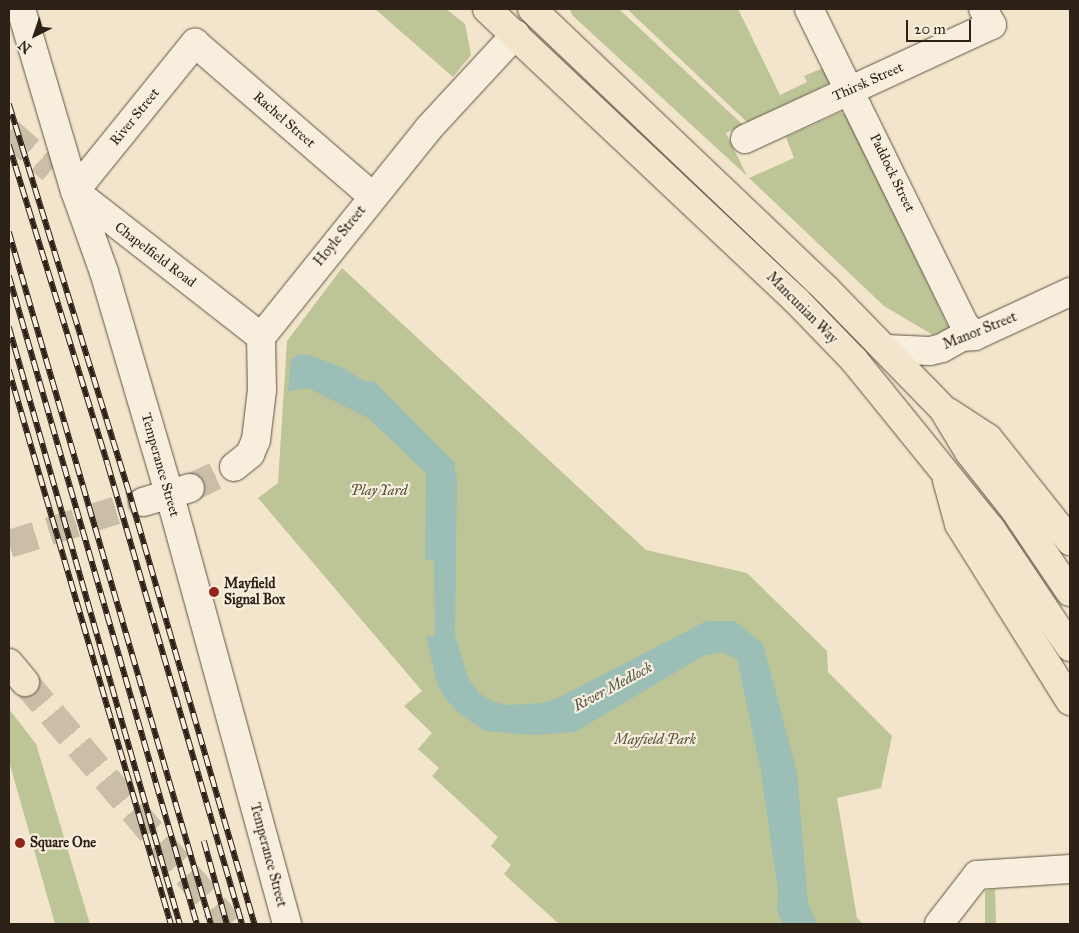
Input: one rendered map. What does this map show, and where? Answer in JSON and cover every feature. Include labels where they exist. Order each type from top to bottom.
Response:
[{"type":"highway","name":"Mancunian Way","points":[[487,9],[516,34],[796,301],[854,360],[992,529],[1070,647]]},
{"type":"highway","points":[[532,9],[747,212],[886,349],[942,409],[969,452],[1014,509],[1070,592]]},
{"type":"highway","points":[[942,409],[988,438],[1070,541]]},
{"type":"highway","points":[[944,469],[959,524],[1070,701]]},
{"type":"street","name":"Temperance Street","points":[[21,9],[75,192],[180,492],[287,924]]},
{"type":"street","name":"Paddock Street","points":[[809,9],[964,324],[975,336]]},
{"type":"street","name":"Thirsk Street","points":[[745,139],[851,91],[988,17]]},
{"type":"street","name":"Hoyle Street","points":[[261,337],[372,196],[428,129],[516,34]]},
{"type":"street","name":"River Street","points":[[75,192],[195,43]]},
{"type":"street","name":"Rachel Street","points":[[195,43],[372,196]]},
{"type":"street","name":"Chapelfield Road","points":[[52,170],[75,192],[261,337]]},
{"type":"street","name":"Manor Street","points":[[886,349],[930,351],[962,338],[975,336],[1070,292]]},
{"type":"street","points":[[234,467],[250,454],[256,440],[262,390],[261,337]]},
{"type":"street","points":[[143,502],[180,492]]},
{"type":"street","points":[[939,924],[977,874],[1070,869]]},
{"type":"green space","points":[[375,9],[446,9],[465,24],[471,55],[453,77]]},
{"type":"green space","points":[[570,9],[619,9],[743,125],[726,133],[747,176],[572,15]]},
{"type":"green space","points":[[627,9],[738,9],[780,95],[807,82],[804,76],[823,68],[830,83],[747,122]]},
{"type":"green space","points":[[841,112],[847,116],[949,328],[933,335],[884,306],[749,178],[794,158],[786,137]]},
{"type":"green space","name":"Mayfield Park","points":[[342,268],[646,550],[747,573],[827,651],[828,672],[892,736],[881,788],[837,798],[857,918],[863,924],[559,924],[504,874],[511,865],[491,846],[498,837],[432,776],[439,768],[418,749],[432,733],[404,706],[422,691],[258,498],[278,483],[287,341]]},
{"type":"green space","points":[[9,709],[36,744],[90,924],[55,924],[9,761]]},
{"type":"green space","points":[[995,889],[996,924],[985,924],[985,891]]},
{"type":"water","name":"River Medlock","points":[[299,354],[312,356],[344,368],[364,381],[374,381],[454,462],[457,479],[455,634],[468,678],[479,693],[494,702],[508,705],[543,703],[560,697],[706,621],[735,621],[763,644],[797,772],[808,903],[817,924],[783,924],[777,911],[778,891],[761,772],[737,659],[721,652],[703,656],[575,732],[534,735],[485,731],[460,714],[445,698],[438,686],[426,637],[435,636],[434,561],[425,559],[426,473],[368,418],[308,388],[288,391],[291,359]]},
{"type":"tunnel","points":[[9,132],[52,170]]},
{"type":"tunnel","points":[[190,488],[234,467]]},
{"type":"tunnel","points":[[9,544],[143,502]]},
{"type":"tunnel","points":[[25,682],[229,924]]},
{"type":"railway","points":[[9,104],[132,502],[255,924]]},
{"type":"railway","points":[[9,145],[108,465],[242,924]]},
{"type":"railway","points":[[9,232],[211,924]]},
{"type":"railway","points":[[9,276],[197,924]]},
{"type":"railway","points":[[9,327],[180,924]]},
{"type":"railway","points":[[9,370],[171,924]]},
{"type":"railway","points":[[204,841],[227,924]]},
{"type":"place","name":"Mayfield Signal Box","points":[[214,592]]},
{"type":"place","name":"Square One","points":[[20,843]]},
{"type":"park label","name":"Play Yard","points":[[379,491]]}]
